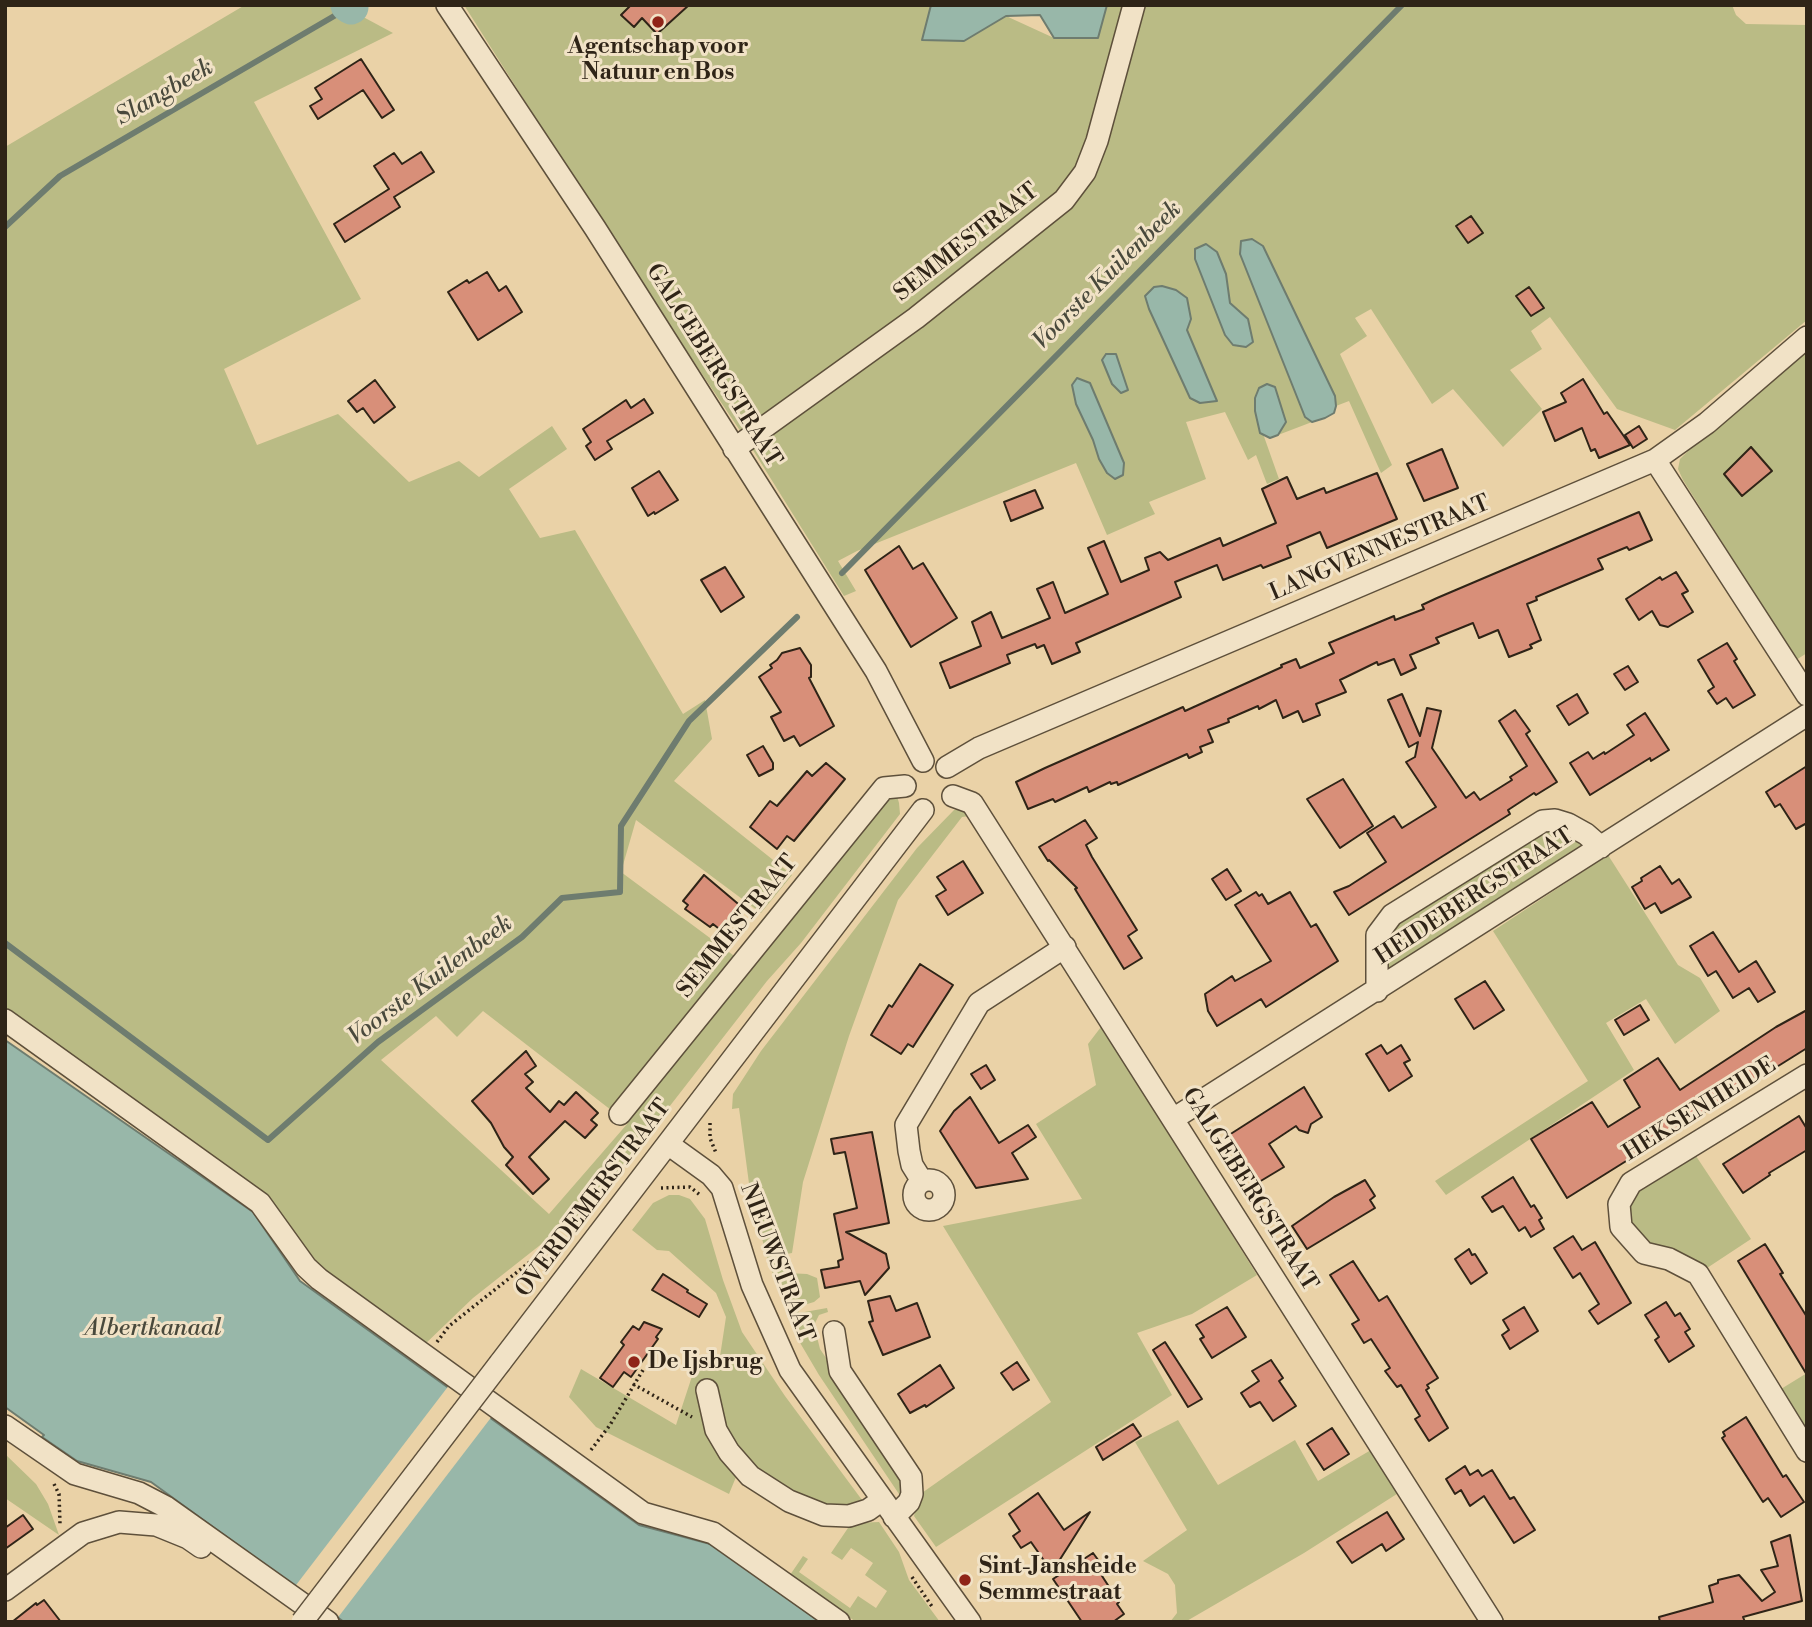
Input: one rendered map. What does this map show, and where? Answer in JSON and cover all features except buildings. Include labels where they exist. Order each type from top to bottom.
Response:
[{"type":"street","name":"GALGEBERGSTRAAT","points":[[447,5],[595,228],[876,671],[923,761]]},
{"type":"street","name":"SEMMESTRAAT","points":[[734,449],[916,318],[1064,200],[1085,172],[1097,141],[1134,5]]},
{"type":"street","name":"LANGVENNESTRAAT","points":[[947,767],[979,748],[1655,460],[1707,423],[1807,337]]},
{"type":"street","points":[[1655,460],[1807,695]]},
{"type":"street","name":"HEIDEBERGSTRAAT","points":[[1173,1119],[1807,715]]},
{"type":"street","points":[[923,761],[940,762],[947,767],[954,775],[956,786],[953,796],[941,808],[923,810],[910,801],[905,786],[907,775],[913,766],[923,761]]},
{"type":"street","name":"SEMMESTRAAT","points":[[620,1114],[884,788],[905,786]]},
{"type":"street","name":"GALGEBERGSTRAAT","points":[[953,796],[972,803],[1492,1622]]},
{"type":"street","name":"OVERDEMERSTRAAT","points":[[302,1622],[923,810]]},
{"type":"street","name":"HEIDEBERGSTRAAT","points":[[1377,991],[1377,935],[1392,915],[1543,821],[1568,824],[1601,846]]},
{"type":"street","points":[[922,1181],[912,1165],[906,1125],[938,1070],[979,1003],[1065,947]]},
{"type":"street","points":[[5,1020],[260,1203],[306,1267],[319,1279],[643,1513],[713,1533],[726,1540],[839,1622]]},
{"type":"street","name":"HEKSENHEIDE","points":[[1807,1075],[1631,1183],[1619,1204],[1621,1227],[1644,1253],[1669,1259],[1698,1273],[1807,1451]]},
{"type":"street","name":"NIEUWSTRAAT","points":[[668,1144],[711,1175],[722,1188],[763,1314],[790,1370],[970,1622]]},
{"type":"street","name":"NIEUWSTRAAT","points":[[834,1332],[840,1371],[911,1477],[912,1494],[909,1502],[888,1509]]},
{"type":"street","points":[[707,1390],[716,1430],[729,1452],[750,1476],[789,1502],[824,1515],[849,1516],[868,1510],[888,1509]]},
{"type":"street","points":[[5,1426],[75,1474],[139,1493],[166,1507],[328,1622]]},
{"type":"street","points":[[5,1590],[83,1533],[119,1522],[156,1525],[188,1538],[308,1622]]},
{"type":"path","points":[[449,1326],[555,1242],[571,1244]]},
{"type":"path","points":[[579,1466],[610,1425],[643,1370]]},
{"type":"path","points":[[633,1384],[716,1430]]},
{"type":"path","points":[[54,1483],[59,1494],[61,1547]]},
{"type":"green space","points":[[245,5],[341,5],[393,33],[254,102],[361,299],[224,369],[257,445],[338,414],[409,482],[459,461],[479,477],[552,426],[567,449],[509,489],[540,538],[575,530],[683,714],[705,700],[712,739],[674,781],[792,875],[761,913],[636,820],[621,872],[737,958],[611,1110],[483,1011],[457,1037],[436,1016],[381,1060],[549,1214],[628,1123],[623,1119],[888,796],[897,796],[899,803],[900,814],[596,1201],[473,1298],[422,1347],[317,1273],[274,1208],[5,1011],[5,147]]},
{"type":"green space","points":[[464,5],[945,5],[922,40],[964,41],[1006,16],[1054,38],[1088,5],[1732,5],[1736,15],[1746,24],[1807,25],[1807,320],[1675,430],[1617,409],[1550,317],[1531,331],[1542,349],[1510,370],[1542,409],[1503,447],[1453,389],[1432,404],[1371,309],[1355,318],[1367,336],[1340,354],[1392,465],[1381,473],[1349,401],[1336,406],[1335,396],[1240,254],[1305,417],[1312,422],[1278,435],[1286,422],[1275,387],[1255,411],[1279,479],[1267,484],[1256,455],[1248,460],[1225,412],[1186,422],[1206,479],[1149,502],[1155,514],[1107,535],[1076,463],[838,561],[856,591],[844,596],[751,447],[625,259]],"holes":[[[1195,259],[1228,294],[1230,303],[1248,319],[1253,343],[1215,305]],[[1162,286],[1191,319],[1187,330],[1216,401]],[[1090,384],[1105,420],[1099,459],[1093,440]]]},
{"type":"green space","points":[[1807,350],[1807,653],[1796,660],[1678,469],[1680,459],[1692,447]]},
{"type":"green space","points":[[960,809],[970,816],[962,817],[898,900],[849,1036],[803,1182],[792,1253],[781,1255],[787,1273],[807,1274],[817,1278],[820,1297],[814,1302],[797,1307],[799,1313],[827,1308],[828,1312],[819,1315],[814,1325],[820,1349],[902,1471],[902,1493],[899,1494],[819,1375],[799,1341],[783,1304],[766,1254],[750,1191],[739,1108],[732,1109],[733,1094],[761,1051],[917,848],[954,810]]},
{"type":"green space","points":[[1550,828],[1579,838],[1584,846],[1389,972],[1383,966],[1382,948],[1391,927]]},
{"type":"green space","points":[[1608,855],[1678,965],[1700,978],[1720,1011],[1675,1044],[1646,999],[1606,1023],[1634,1070],[1446,1195],[1435,1181],[1588,1081],[1493,931]]},
{"type":"green space","points":[[1104,1023],[1257,1275],[1192,1314],[1137,1333],[1172,1395],[936,1547],[914,1516],[919,1495],[1051,1402],[943,1226],[1082,1199],[1036,1124],[1096,1085],[1088,1044]]},
{"type":"green space","points":[[1694,1153],[1751,1239],[1704,1270],[1642,1245],[1627,1214],[1633,1196],[1641,1188]]},
{"type":"green space","points":[[669,1195],[690,1199],[705,1219],[742,1332],[785,1396],[862,1500],[857,1505],[834,1510],[797,1497],[743,1460],[729,1494],[596,1427],[569,1397],[581,1369],[676,1425],[698,1358],[719,1363],[726,1317],[716,1293],[669,1251],[657,1250],[632,1230],[653,1203]]},
{"type":"green space","points":[[1807,1373],[1807,1432],[1781,1389]]},
{"type":"green space","points":[[1178,1420],[1218,1485],[1295,1440],[1318,1481],[1371,1450],[1400,1492],[1304,1553],[1185,1622],[1170,1622],[1177,1613],[1175,1585],[1168,1574],[1143,1561],[1187,1530],[1135,1442]]},
{"type":"green space","points":[[5,1454],[36,1484],[48,1504],[59,1535],[5,1498]]},
{"type":"green space","points":[[879,1522],[899,1552],[909,1580],[940,1622],[856,1622],[790,1575],[803,1556],[808,1559],[799,1572],[850,1608],[858,1596],[876,1608],[887,1591],[865,1575],[873,1563],[851,1548],[842,1560],[831,1553],[848,1528],[855,1523]]},
{"type":"water","points":[[931,5],[1107,5],[1098,38],[1054,38],[1040,15],[1006,16],[964,41],[922,40]]},
{"type":"water","points":[[1252,239],[1263,246],[1335,396],[1334,413],[1325,418],[1312,422],[1305,417],[1240,254],[1241,241]]},
{"type":"water","points":[[1206,244],[1217,252],[1226,274],[1230,303],[1248,319],[1253,342],[1246,347],[1233,345],[1225,335],[1195,259],[1195,249]]},
{"type":"water","points":[[1154,287],[1176,290],[1187,298],[1191,319],[1187,330],[1217,401],[1200,403],[1190,398],[1145,296]]},
{"type":"water","points":[[1106,354],[1116,354],[1128,390],[1121,393],[1112,384],[1102,360]]},
{"type":"water","points":[[1077,378],[1090,383],[1124,463],[1123,475],[1115,479],[1107,473],[1099,459],[1076,404],[1072,385]]},
{"type":"water","points":[[1267,384],[1275,387],[1286,422],[1278,435],[1270,438],[1260,433],[1255,411],[1255,398],[1259,388]]},
{"type":"water","name":"Albertkanaal","points":[[5,1040],[253,1212],[300,1281],[639,1525],[714,1545],[820,1622],[344,1622],[151,1482],[77,1461],[42,1437],[44,1435],[5,1407]]},
{"type":"pier","points":[[450,1384],[493,1415],[336,1620],[293,1589]]},
{"type":"waterway","name":"Slangbeek","points":[[5,227],[60,176],[353,5]]},
{"type":"waterway","name":"Voorste Kuilenbeek","points":[[842,573],[1402,5]]},
{"type":"waterway","name":"Voorste Kuilenbeek","points":[[5,943],[268,1140],[378,1042],[522,937],[562,898],[620,892],[621,826],[689,721],[797,617]]},
{"type":"place","name":"Agentschap voor Natuur en Bos","points":[[658,22]]},
{"type":"place","name":"De Ijsbrug","points":[[634,1362]]},
{"type":"place","name":"Sint-Jansheide Semmestraat","points":[[965,1580]]}]
